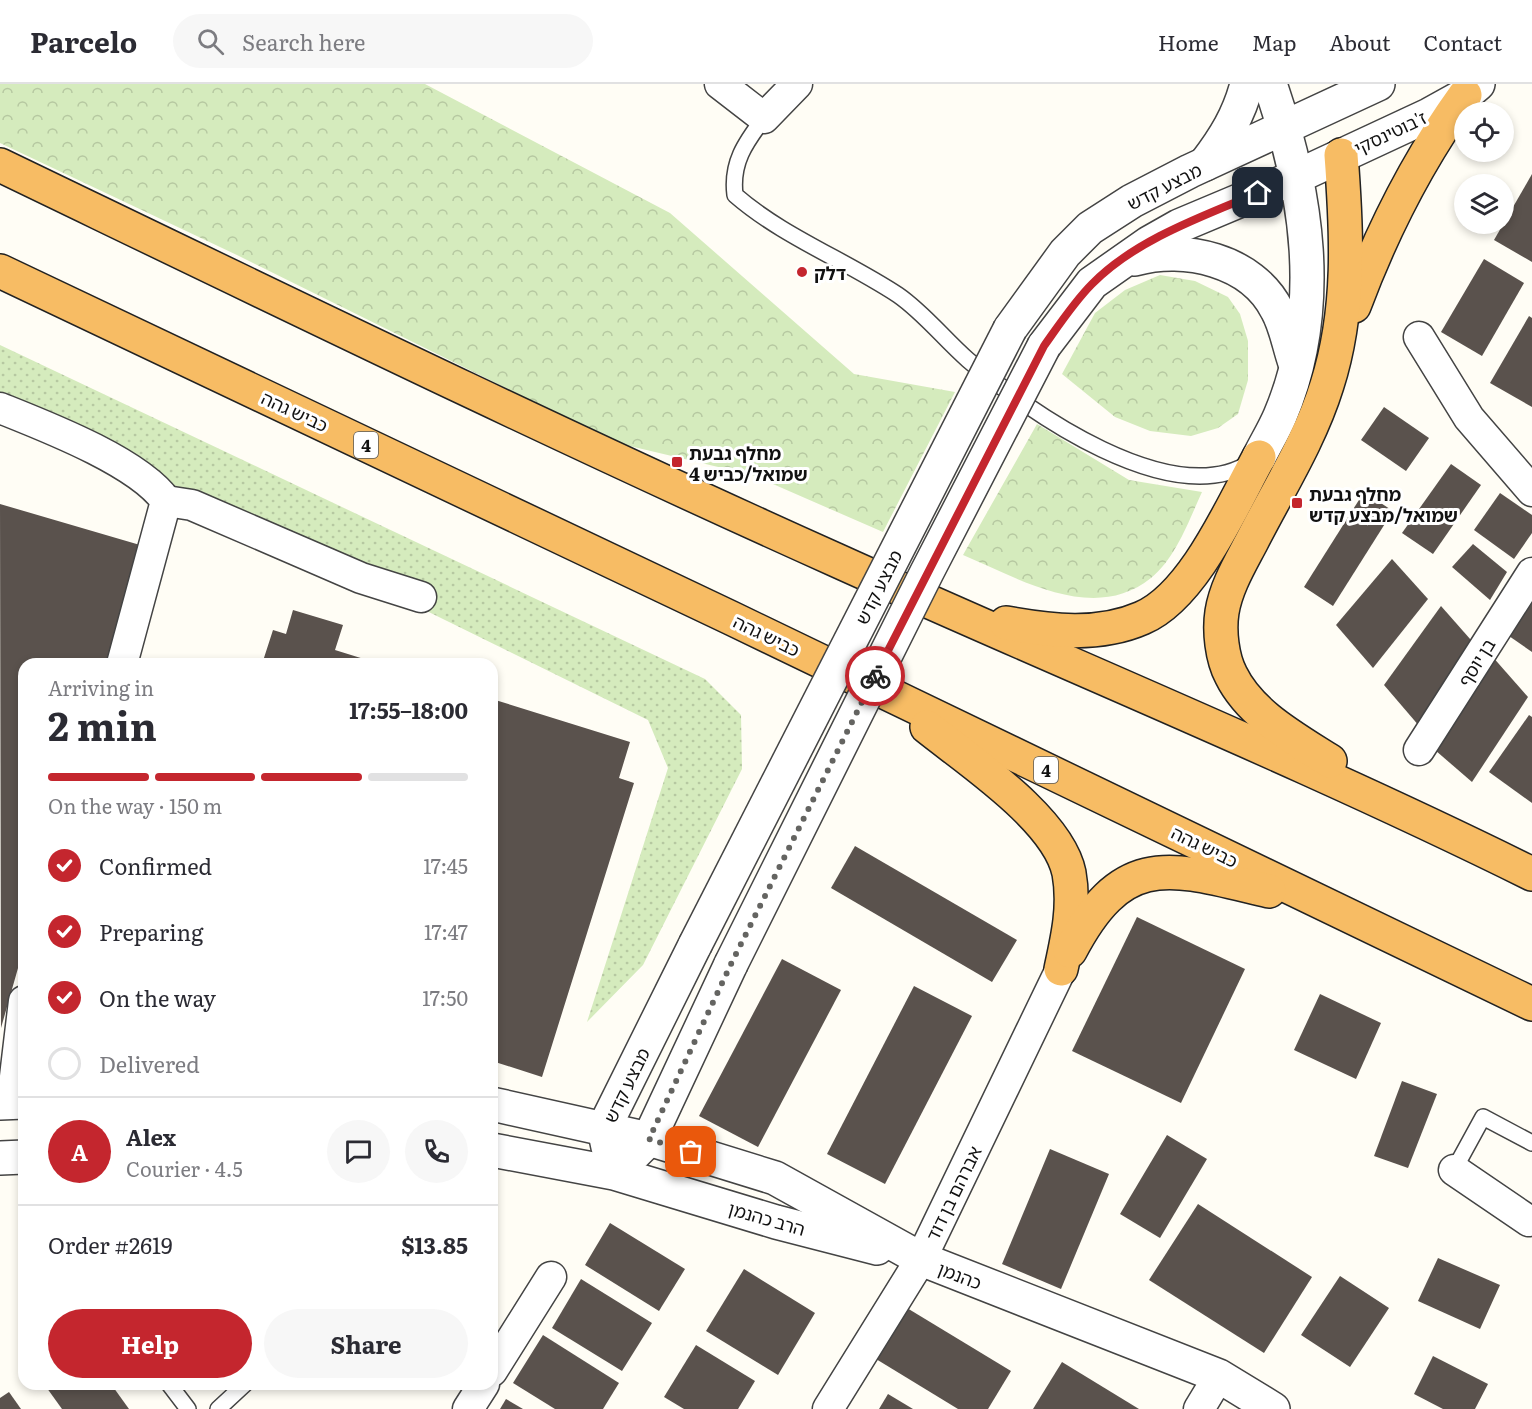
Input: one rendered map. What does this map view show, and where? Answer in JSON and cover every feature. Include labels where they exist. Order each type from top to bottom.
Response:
[{"type":"highway","points":[[1333,361],[1377,245],[1436,135],[1472,89]]},
{"type":"highway","points":[[1341,155],[1346,218],[1346,272],[1341,332],[1327,387],[1306,435],[1231,582],[1222,613],[1223,648],[1231,675],[1250,701],[1281,730],[1421,819]]},
{"type":"highway","points":[[0,165],[610,459],[956,615],[1421,819],[1532,874]]},
{"type":"highway","name":"כביש גהה","points":[[0,271],[881,690],[1532,1004]]},
{"type":"highway","points":[[956,615],[1043,630],[1078,631],[1112,627],[1143,618],[1170,598],[1195,572],[1259,457]]},
{"type":"highway","points":[[881,690],[1019,800],[1045,828],[1068,871],[1071,902],[1069,933],[1061,969]]},
{"type":"highway","points":[[1061,969],[1098,907],[1120,886],[1145,874],[1164,872],[1242,885],[1280,894],[1360,921]]},
{"type":"highway","points":[[1501,991],[1532,1021]]},
{"type":"street","points":[[720,84],[764,118],[796,84]]},
{"type":"street","points":[[1203,166],[1224,139],[1238,114],[1247,84]]},
{"type":"street","points":[[1259,457],[1280,416],[1296,367],[1307,306],[1306,249],[1298,176],[1270,84]]},
{"type":"street","points":[[1284,126],[1326,94],[1378,84]]},
{"type":"street","name":"ז'בוטינסקי","points":[[1298,176],[1472,89]]},
{"type":"street","points":[[1326,94],[1341,155]]},
{"type":"street","name":"מבצע קדש","points":[[614,1173],[604,1128],[1010,329],[1043,280],[1090,228],[1132,201],[1284,126]]},
{"type":"street","name":"מבצע קדש","points":[[614,1173],[649,1139],[731,964],[927,572],[1044,346],[1092,283],[1116,265],[1179,226],[1298,176]]},
{"type":"street","points":[[1116,265],[1143,257],[1176,253],[1208,258],[1236,270],[1260,288],[1277,309],[1296,367]]},
{"type":"street","points":[[1419,337],[1470,418],[1532,491]]},
{"type":"street","points":[[0,408],[77,440],[156,487],[166,501],[192,505],[361,578],[421,597]]},
{"type":"street","points":[[124,658],[166,501]]},
{"type":"street","name":"בן יוסף","points":[[1419,750],[1532,573]]},
{"type":"street","name":"אברהם בן דוד","points":[[828,1409],[921,1260],[1061,969]]},
{"type":"street","points":[[12,1102],[18,1052]]},
{"type":"street","points":[[498,1105],[649,1139]]},
{"type":"street","name":"כהנמן","points":[[649,1139],[775,1178],[921,1260],[1219,1376],[1273,1409]]},
{"type":"street","points":[[498,1151],[614,1173]]},
{"type":"street","points":[[0,1158],[18,1157]]},
{"type":"street","points":[[1454,1170],[1531,1222]]},
{"type":"street","name":"הרב כהנמן","points":[[614,1173],[776,1222],[921,1260]]},
{"type":"street","points":[[498,1361],[551,1277]]},
{"type":"street","points":[[1199,1409],[1219,1376]]},
{"type":"street","points":[[468,1409],[480,1390]]},
{"type":"lane","points":[[764,118],[748,139],[733,176],[735,195],[758,215],[816,246],[899,296],[967,359],[1021,402],[1112,454],[1138,466],[1165,474],[1223,473],[1240,469],[1259,457]]},
{"type":"lane","points":[[1454,1170],[1483,1117],[1532,1143]]},
{"type":"lane","points":[[174,1390],[188,1409]]},
{"type":"lane","points":[[218,1409],[239,1390]]},
{"type":"green space","points":[[0,84],[425,84],[670,213],[854,374],[955,392],[883,532],[752,475],[617,443],[239,256],[0,143]]},
{"type":"green space","points":[[1160,275],[1195,281],[1228,297],[1240,314],[1248,341],[1248,380],[1238,414],[1218,428],[1191,436],[1150,431],[1115,417],[1062,374],[1095,313],[1125,290]]},
{"type":"green space","points":[[0,345],[705,679],[741,715],[742,769],[643,965],[587,1022],[668,768],[648,720],[0,401]]},
{"type":"green space","points":[[1037,424],[1129,480],[1202,492],[1175,549],[1160,570],[1151,578],[1129,591],[1106,597],[1081,597],[1057,593],[1033,585],[963,555]]},
{"type":"building","points":[[1532,174],[1532,262],[1494,240],[1497,234],[1514,234],[1514,205]]},
{"type":"building","points":[[1484,259],[1524,283],[1482,356],[1441,332]]},
{"type":"building","points":[[1529,316],[1532,318],[1532,407],[1490,383]]},
{"type":"building","points":[[1384,407],[1429,438],[1406,471],[1361,440]]},
{"type":"building","points":[[1451,464],[1481,485],[1433,554],[1402,533]]},
{"type":"building","points":[[1364,492],[1393,511],[1333,606],[1304,587]]},
{"type":"building","points":[[1500,493],[1532,515],[1532,533],[1514,559],[1474,530]]},
{"type":"building","points":[[0,504],[140,545],[108,658],[18,658],[18,968],[1,1028]]},
{"type":"building","points":[[1473,544],[1507,572],[1490,600],[1452,567]]},
{"type":"building","points":[[1392,559],[1428,599],[1373,668],[1336,625]]},
{"type":"building","points":[[1532,603],[1532,652],[1509,636]]},
{"type":"building","points":[[1441,606],[1478,648],[1420,727],[1384,685]]},
{"type":"building","points":[[293,610],[343,625],[335,650],[361,658],[264,658],[273,630],[286,634]]},
{"type":"building","points":[[1491,655],[1528,697],[1472,782],[1428,744]]},
{"type":"building","points":[[498,701],[630,742],[619,778],[634,783],[542,1077],[498,1063]]},
{"type":"building","points":[[1529,715],[1532,717],[1532,803],[1489,772]]},
{"type":"building","points":[[855,846],[1017,940],[992,982],[831,888]]},
{"type":"building","points":[[1137,917],[1245,969],[1181,1103],[1072,1051]]},
{"type":"building","points":[[782,959],[841,990],[758,1147],[699,1116]]},
{"type":"building","points":[[914,986],[972,1016],[885,1184],[827,1154]]},
{"type":"building","points":[[1320,994],[1381,1023],[1356,1079],[1294,1050]]},
{"type":"building","points":[[1402,1081],[1437,1094],[1408,1168],[1374,1156]]},
{"type":"building","points":[[1167,1135],[1207,1159],[1160,1238],[1120,1214]]},
{"type":"building","points":[[1050,1149],[1109,1174],[1061,1289],[1002,1264]]},
{"type":"building","points":[[1198,1204],[1312,1277],[1264,1353],[1149,1280]]},
{"type":"building","points":[[610,1223],[685,1269],[659,1311],[585,1265]]},
{"type":"building","points":[[1438,1258],[1500,1285],[1480,1329],[1418,1301]]},
{"type":"building","points":[[744,1269],[815,1313],[778,1375],[706,1331]]},
{"type":"building","points":[[1340,1276],[1389,1308],[1350,1367],[1301,1335]]},
{"type":"building","points":[[581,1279],[652,1323],[622,1371],[552,1328]]},
{"type":"building","points":[[907,1308],[1011,1371],[988,1409],[958,1409],[876,1359]]},
{"type":"building","points":[[543,1335],[619,1383],[603,1409],[555,1409],[513,1383]]},
{"type":"building","points":[[696,1345],[755,1381],[738,1409],[684,1409],[664,1397]]},
{"type":"building","points":[[1433,1356],[1488,1384],[1475,1409],[1443,1409],[1414,1394]]},
{"type":"building","points":[[1062,1362],[1139,1409],[1033,1409]]},
{"type":"building","points":[[48,1390],[115,1390],[129,1409],[62,1409]]},
{"type":"building","points":[[9,1392],[21,1409],[0,1409],[0,1398]]},
{"type":"building","points":[[888,1394],[913,1409],[879,1409]]},
{"type":"building","points":[[506,1399],[523,1409],[500,1409]]},
{"type":"way so far","points":[[691,1152],[649,1139],[731,964],[875,676]]},
{"type":"place","name":"דלק","points":[[802,272]]},
{"type":"place","name":"מחלף גבעת שמואל/כביש 4","points":[[677,462]]},
{"type":"place","name":"מחלף גבעת שמואל/מבצע קדש","points":[[1297,503]]},
{"type":"route","points":[[875,676],[1044,346],[1068,313],[1092,283],[1149,243],[1179,226],[1258,193]]}]
